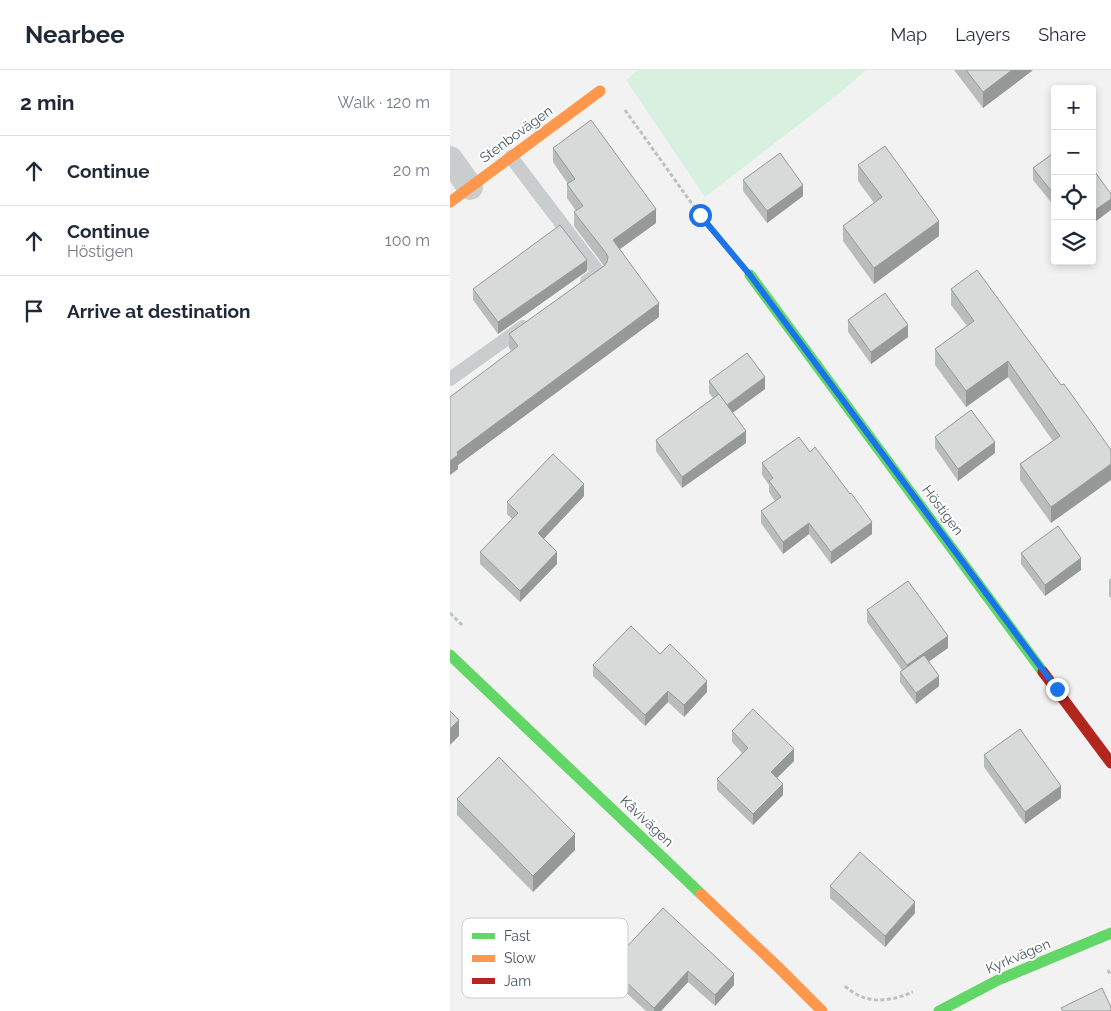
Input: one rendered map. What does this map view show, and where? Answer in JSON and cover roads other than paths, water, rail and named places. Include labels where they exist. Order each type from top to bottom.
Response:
[{"type":"street","name":"Stenbovägen","points":[[460,194],[600,91]]},
{"type":"street","points":[[450,159],[460,194]]},
{"type":"street","name":"Höstigen","points":[[750,275],[1111,763]]},
{"type":"street","name":"Kåvivägen","points":[[450,655],[778,966],[822,1011]]},
{"type":"street","name":"Kyrkvägen","points":[[939,1011],[998,980],[1111,933]]},
{"type":"lane","points":[[511,157],[599,273],[575,290]]},
{"type":"lane","points":[[450,379],[536,318]]}]
